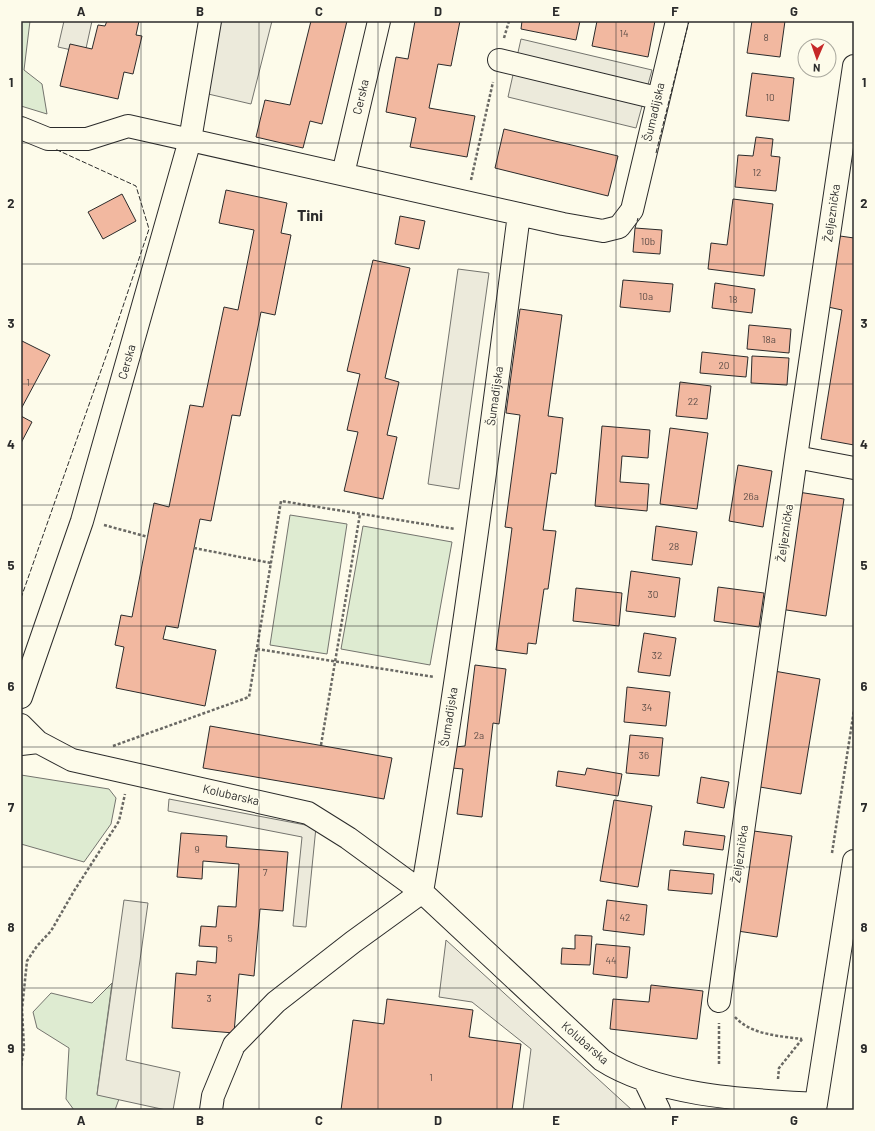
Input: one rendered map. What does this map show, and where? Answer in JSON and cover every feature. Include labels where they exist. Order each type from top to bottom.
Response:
[{"type":"street","name":"Cerska","points":[[21,697],[82,521],[190,140],[210,21]]},
{"type":"street","name":"Cerska","points":[[343,174],[379,21]]},
{"type":"street","name":"Šumadijska","points":[[422,892],[450,714],[493,414],[519,214],[602,231],[620,227],[632,210],[657,98],[677,21]]},
{"type":"street","points":[[499,60],[657,98]]},
{"type":"street","name":"Željeznička","points":[[719,1001],[796,457],[854,66]]},
{"type":"street","points":[[21,128],[48,139],[87,139],[128,126],[519,214]]},
{"type":"street","points":[[796,457],[854,468]]},
{"type":"street","points":[[21,725],[30,743]]},
{"type":"street","name":"Kolubarska","points":[[30,743],[72,760],[308,813],[348,838],[422,892],[602,1060],[616,1069],[645,1081],[701,1093],[816,1107]]},
{"type":"street","points":[[816,1107],[854,861]]},
{"type":"street","points":[[211,1110],[212,1096],[234,1045],[276,1002],[353,942],[422,892]]},
{"type":"street","points":[[645,1081],[659,1110]]},
{"type":"path","points":[[465,202],[509,21]]},
{"type":"path","points":[[109,747],[249,697],[282,501],[461,530]]},
{"type":"path","points":[[321,745],[360,514]]},
{"type":"path","points":[[82,521],[126,530],[148,537]]},
{"type":"path","points":[[194,548],[271,563]]},
{"type":"path","points":[[257,650],[440,678]]},
{"type":"path","points":[[831,857],[854,710]]},
{"type":"path","points":[[21,1066],[24,1048],[22,1009],[27,961],[37,946],[51,931],[74,891],[119,821],[129,774]]},
{"type":"path","points":[[719,1001],[742,1026],[771,1034],[802,1039]]},
{"type":"path","points":[[775,1102],[779,1068],[802,1039],[804,1031]]},
{"type":"path","points":[[719,1043],[719,1064]]},
{"type":"green space","points":[[21,21],[30,21],[24,70],[42,84],[47,114],[21,106]]},
{"type":"green space","points":[[290,515],[347,524],[327,654],[270,645]]},
{"type":"green space","points":[[363,526],[452,542],[430,665],[341,649]]},
{"type":"green space","points":[[21,775],[109,789],[116,798],[111,824],[84,862],[21,844]]},
{"type":"green space","points":[[112,983],[97,1094],[119,1099],[115,1110],[74,1110],[66,1099],[69,1048],[37,1028],[33,1012],[51,993],[92,1003]]},
{"type":"shaded area","points":[[64,21],[92,21],[85,53],[58,47]]},
{"type":"shaded area","points":[[221,21],[272,21],[251,104],[204,93]]},
{"type":"shaded area","points":[[521,39],[652,70],[636,128],[508,97]]},
{"type":"shaded area","points":[[458,269],[489,273],[459,489],[428,484]]},
{"type":"shaded area","points":[[169,799],[316,827],[306,927],[293,926],[302,837],[168,811]]},
{"type":"shaded area","points":[[124,900],[148,903],[126,1060],[180,1072],[173,1110],[166,1110],[97,1095]]},
{"type":"shaded area","points":[[446,940],[632,1110],[523,1110],[531,1049],[472,1002],[439,997]]},
{"type":"building","points":[[107,21],[139,21],[136,35],[142,36],[133,74],[124,72],[118,99],[60,86],[70,44],[92,49],[98,25],[105,26]]},
{"type":"building","points":[[311,21],[347,21],[322,124],[310,121],[303,148],[256,137],[265,100],[290,105]]},
{"type":"building","points":[[415,21],[460,21],[451,66],[438,64],[429,108],[475,116],[467,157],[410,147],[416,118],[386,112],[396,57],[408,59]]},
{"type":"building","points":[[522,21],[580,21],[576,40],[521,29]]},
{"type":"building","points":[[597,21],[655,21],[648,57],[592,46]]},
{"type":"building","points":[[752,21],[785,21],[780,57],[747,53]]},
{"type":"building","points":[[752,73],[794,78],[789,121],[746,116]]},
{"type":"building","points":[[504,129],[618,156],[608,196],[495,168]]},
{"type":"building","points":[[756,137],[773,139],[771,156],[780,157],[776,191],[735,187],[738,155],[753,156]]},
{"type":"building","points":[[226,190],[287,203],[281,233],[291,235],[275,315],[261,312],[240,416],[232,415],[211,521],[200,519],[178,628],[166,626],[163,639],[216,650],[205,706],[116,688],[124,647],[115,645],[121,615],[132,617],[154,503],[169,507],[190,405],[203,407],[224,307],[238,310],[254,230],[219,223]]},
{"type":"building","points":[[122,194],[136,221],[103,239],[88,212]]},
{"type":"building","points":[[733,199],[773,204],[764,276],[708,269],[711,243],[727,245]]},
{"type":"building","points":[[400,216],[425,221],[419,249],[395,244]]},
{"type":"building","points":[[635,228],[662,230],[660,254],[633,252]]},
{"type":"building","points":[[840,236],[854,238],[854,445],[821,439],[842,310],[828,307]]},
{"type":"building","points":[[373,260],[410,268],[385,378],[399,382],[387,435],[397,437],[383,499],[344,491],[358,432],[347,430],[360,374],[347,371]]},
{"type":"building","points":[[623,280],[673,284],[670,312],[620,307]]},
{"type":"building","points":[[715,283],[755,289],[752,313],[712,308]]},
{"type":"building","points":[[520,309],[562,315],[548,416],[563,418],[556,474],[551,473],[543,530],[556,531],[548,589],[544,589],[536,644],[528,643],[527,654],[496,650],[512,528],[505,527],[520,415],[506,413]]},
{"type":"building","points":[[749,325],[791,329],[789,353],[747,349]]},
{"type":"building","points":[[22,341],[50,355],[21,409],[21,343]]},
{"type":"building","points":[[702,352],[748,357],[746,377],[700,373]]},
{"type":"building","points":[[752,356],[789,358],[787,385],[751,383]]},
{"type":"building","points":[[680,382],[711,386],[707,419],[676,416]]},
{"type":"building","points":[[21,416],[32,422],[21,443]]},
{"type":"building","points":[[602,426],[650,430],[648,458],[622,456],[620,482],[649,484],[647,511],[595,506]]},
{"type":"building","points":[[670,428],[708,433],[697,509],[660,504]]},
{"type":"building","points":[[738,465],[772,471],[763,527],[729,521]]},
{"type":"building","points":[[798,492],[844,499],[826,616],[780,609]]},
{"type":"building","points":[[656,526],[697,532],[692,565],[652,560]]},
{"type":"building","points":[[631,571],[680,578],[675,617],[626,611]]},
{"type":"building","points":[[718,587],[764,593],[759,627],[714,621]]},
{"type":"building","points":[[576,588],[622,593],[619,626],[573,621]]},
{"type":"building","points":[[644,633],[676,638],[670,676],[638,672]]},
{"type":"building","points":[[475,665],[506,669],[499,724],[493,723],[482,817],[457,814],[463,769],[452,768],[455,747],[465,746]]},
{"type":"building","points":[[774,671],[820,679],[801,794],[754,786]]},
{"type":"building","points":[[627,687],[670,692],[666,726],[624,722]]},
{"type":"building","points":[[210,726],[392,758],[384,799],[203,768]]},
{"type":"building","points":[[630,735],[663,738],[659,776],[626,773]]},
{"type":"building","points":[[587,768],[622,774],[618,796],[556,786],[558,771],[585,775]]},
{"type":"building","points":[[701,777],[729,782],[724,808],[697,803]]},
{"type":"building","points":[[614,800],[652,806],[638,887],[600,881]]},
{"type":"building","points":[[746,830],[792,836],[777,937],[731,930]]},
{"type":"building","points":[[685,831],[725,836],[723,850],[683,845]]},
{"type":"building","points":[[181,833],[227,836],[226,847],[288,852],[283,911],[260,909],[254,976],[239,974],[234,1033],[172,1028],[176,973],[196,975],[197,961],[216,963],[217,947],[199,946],[201,926],[216,927],[218,906],[236,907],[239,864],[203,861],[202,879],[177,877]]},
{"type":"building","points":[[670,870],[714,874],[712,894],[668,890]]},
{"type":"building","points":[[607,900],[647,905],[644,935],[603,930]]},
{"type":"building","points":[[575,935],[592,936],[590,965],[561,964],[562,948],[575,949]]},
{"type":"building","points":[[596,944],[630,947],[627,978],[593,974]]},
{"type":"building","points":[[651,985],[703,991],[697,1039],[610,1029],[613,999],[649,1002]]},
{"type":"building","points":[[387,999],[473,1010],[469,1037],[521,1044],[512,1110],[341,1110],[353,1020],[384,1024]]},
{"type":"fence","points":[[656,153],[689,21]]},
{"type":"fence","points":[[21,598],[149,229],[136,186],[55,149]]},
{"type":"fence","points":[[635,228],[638,218]]},
{"type":"fence","points":[[854,1070],[854,1080]]},
{"type":"district","name":"Tini","points":[[310,215]]}]
